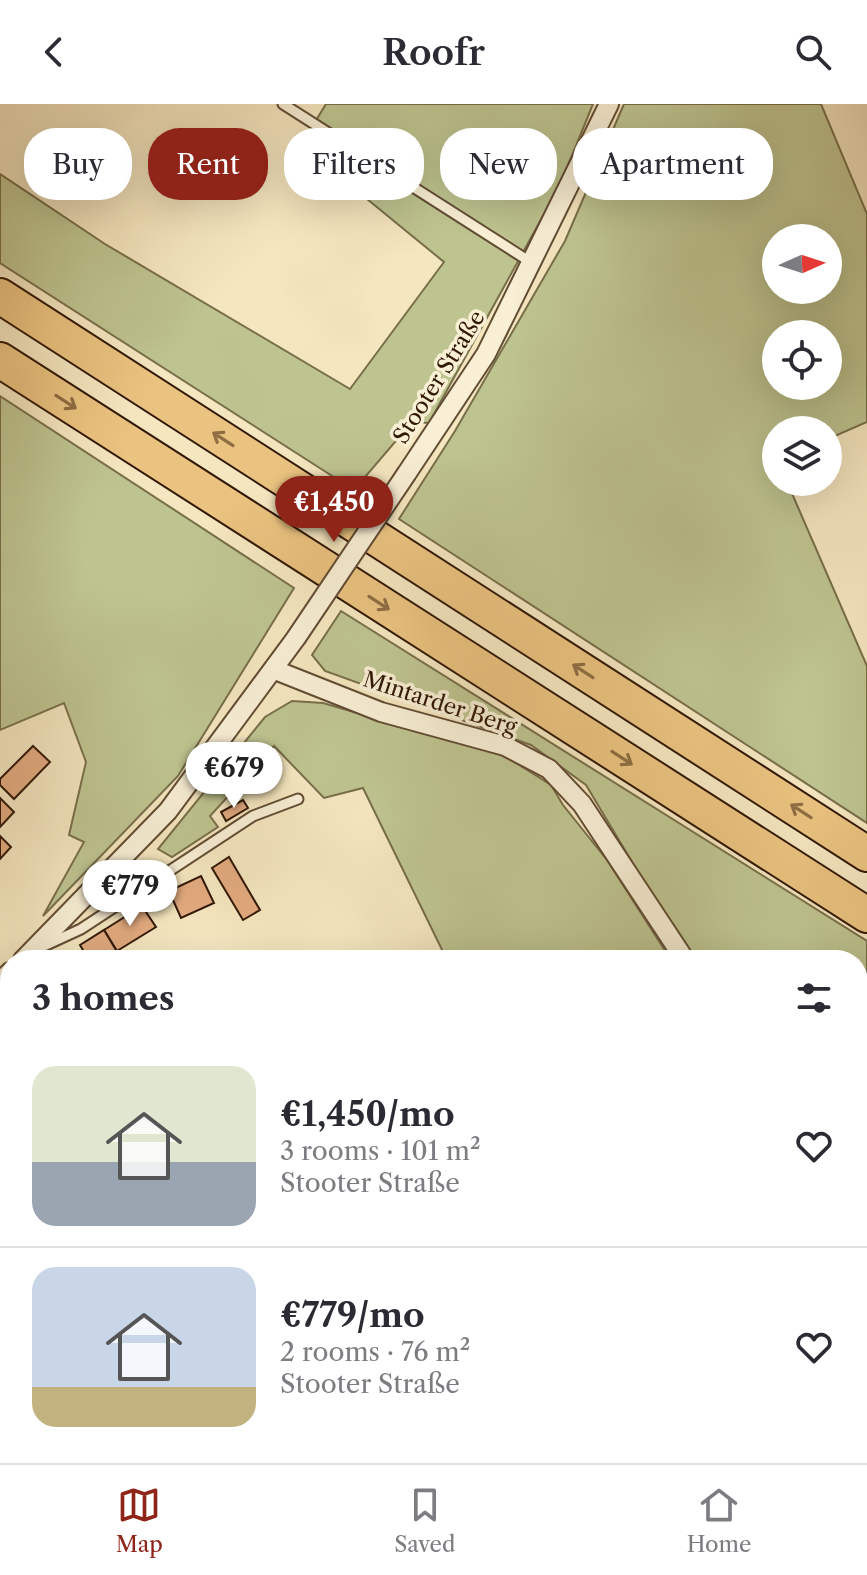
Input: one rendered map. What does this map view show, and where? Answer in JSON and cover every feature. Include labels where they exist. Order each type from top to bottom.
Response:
[{"type":"highway","points":[[0,296],[867,854]]},
{"type":"highway","points":[[0,360],[867,915]]},
{"type":"street","name":"Stooter Straße","points":[[33,950],[168,811],[275,670],[486,354],[609,104]]},
{"type":"street","name":"Mintarder Berg","points":[[275,670],[381,712],[505,746],[549,769],[582,804],[678,950]]},
{"type":"lane","points":[[283,104],[532,263]]},
{"type":"lane","points":[[38,950],[81,929],[253,816],[298,799]]},
{"type":"green space","points":[[326,104],[593,104],[583,128],[573,128],[573,153],[557,190],[557,128],[440,128],[440,200],[552,200],[429,423],[412,422],[354,490],[0,263],[0,174],[24,190],[24,200],[39,200],[105,244],[350,389],[444,262],[368,200],[424,200],[424,128],[311,128]]},
{"type":"green space","points":[[624,104],[821,104],[867,214],[867,422],[842,433],[842,416],[762,416],[762,496],[793,496],[867,666],[867,823],[399,519],[455,431],[565,241],[583,200],[773,200],[773,128],[614,128]]},
{"type":"green space","points":[[0,396],[294,588],[178,776],[43,916],[84,842],[69,835],[86,762],[64,703],[0,730]]},
{"type":"green space","points":[[341,611],[867,941],[867,950],[685,950],[586,785],[531,745],[325,671],[312,655]]},
{"type":"green space","points":[[292,701],[323,703],[505,756],[551,785],[607,860],[665,950],[442,950],[363,788],[324,798],[274,746],[210,816],[218,827],[172,857],[158,849],[265,717]]},
{"type":"building","points":[[33,746],[50,762],[14,799],[0,785],[0,779]]},
{"type":"building","points":[[248,775],[254,782],[244,790],[239,783]]},
{"type":"building","points":[[0,798],[14,812],[0,827]]},
{"type":"building","points":[[243,800],[248,808],[226,821],[221,812]]},
{"type":"building","points":[[0,836],[11,847],[0,859]]},
{"type":"building","points":[[229,857],[260,910],[243,920],[212,868]]},
{"type":"building","points":[[201,876],[214,903],[181,918],[169,891]]},
{"type":"building","points":[[142,906],[156,927],[119,950],[104,930]]},
{"type":"building","points":[[104,930],[116,950],[83,950],[80,945]]}]
